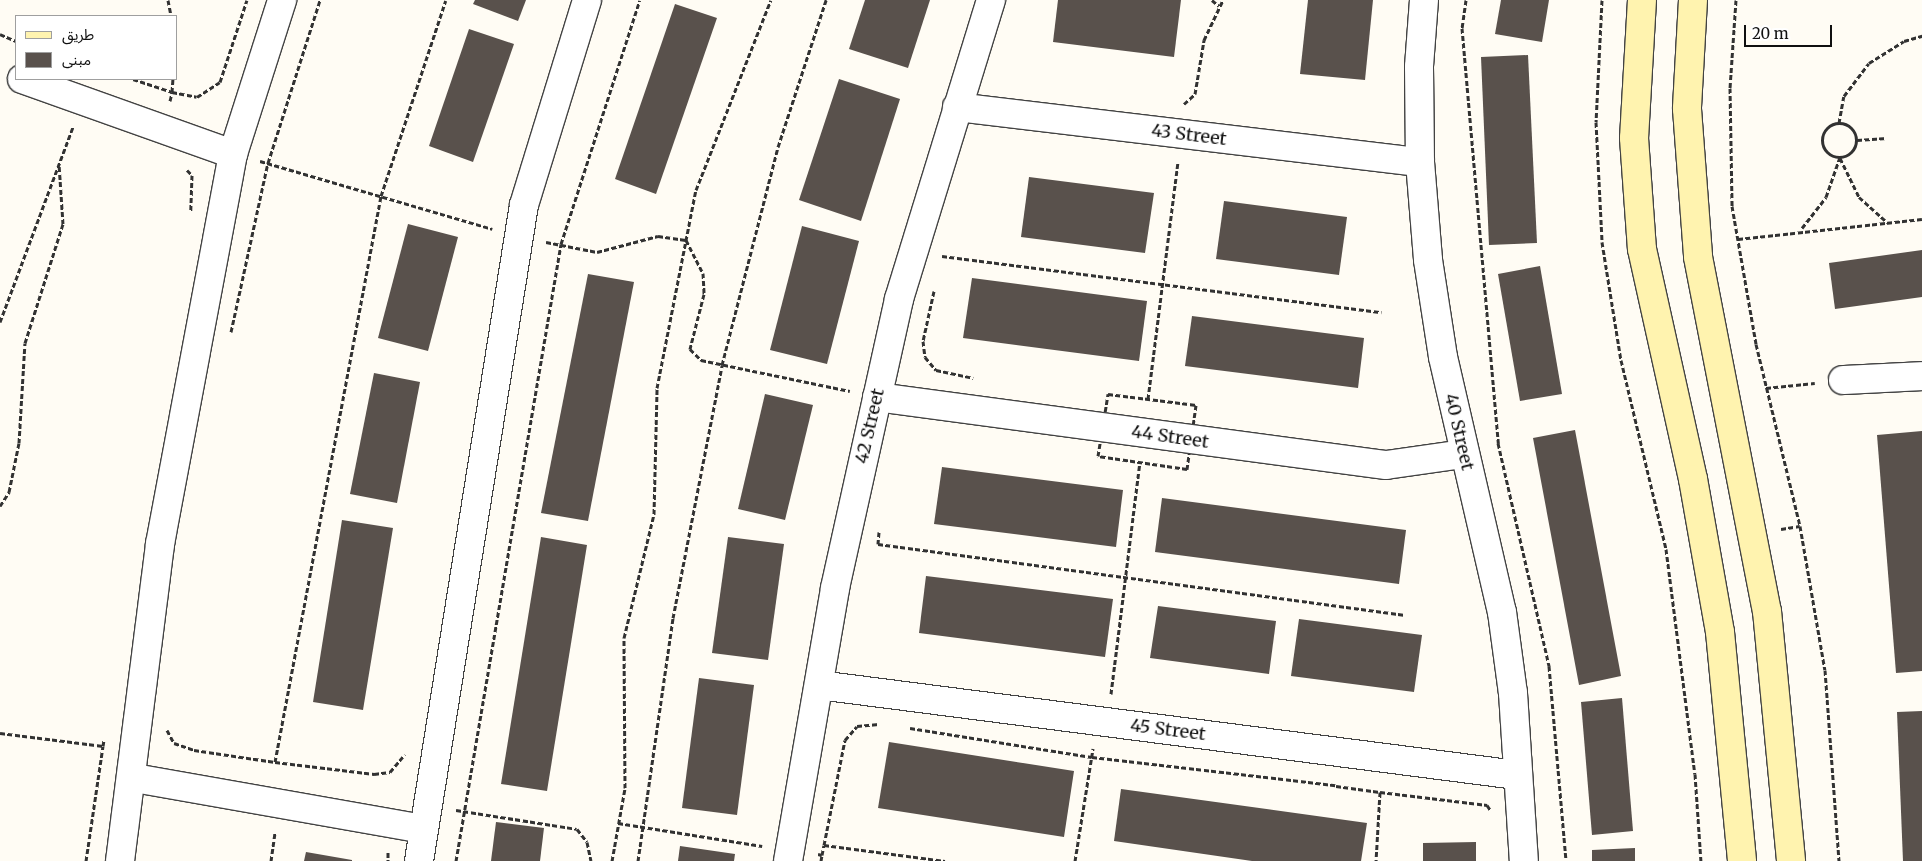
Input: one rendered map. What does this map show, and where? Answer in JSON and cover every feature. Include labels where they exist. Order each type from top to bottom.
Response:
[{"type":"street","points":[[120,861],[134,778],[160,544],[233,154],[282,0]]},
{"type":"street","points":[[419,861],[518,237],[587,0]]},
{"type":"street","name":"42 Street","points":[[789,856],[851,510],[899,299],[991,0]]},
{"type":"street","name":"40 Street","points":[[1424,0],[1419,67],[1420,162],[1431,279],[1463,454],[1502,612],[1524,861]]},
{"type":"street","points":[[1642,0],[1634,138],[1642,249],[1693,479],[1720,632],[1742,861]]},
{"type":"street","points":[[1693,0],[1687,110],[1698,257],[1767,611],[1791,861]]},
{"type":"street","points":[[0,71],[15,77]]},
{"type":"street","points":[[25,80],[233,154]]},
{"type":"street","name":"43 Street","points":[[957,107],[1420,162]]},
{"type":"street","points":[[1843,380],[1922,376]]},
{"type":"street","name":"44 Street","points":[[877,397],[1386,465],[1463,454]]},
{"type":"street","name":"45 Street","points":[[819,685],[1517,775]]},
{"type":"street","points":[[134,778],[426,818]]},
{"type":"path","points":[[168,0],[171,15]]},
{"type":"path","points":[[135,80],[197,98],[220,82],[247,0]]},
{"type":"path","points":[[229,343],[268,163],[320,0]]},
{"type":"path","points":[[275,762],[381,196],[446,0]]},
{"type":"path","points":[[456,861],[561,244],[640,0]]},
{"type":"path","points":[[612,861],[624,788],[624,638],[654,514],[658,388],[696,190],[771,0]]},
{"type":"path","points":[[638,861],[673,618],[722,365],[778,147],[826,0]]},
{"type":"path","points":[[1212,0],[1219,6]]},
{"type":"path","points":[[1177,105],[1194,94],[1204,40],[1223,0]]},
{"type":"path","points":[[1466,0],[1462,28],[1498,443],[1549,666],[1566,861]]},
{"type":"path","points":[[1602,0],[1596,122],[1602,242],[1621,360],[1666,550],[1696,774],[1701,861]]},
{"type":"path","points":[[1736,0],[1730,120],[1738,239],[1766,388],[1800,526],[1825,670],[1839,861]]},
{"type":"path","points":[[0,34],[15,41]]},
{"type":"path","points":[[1887,222],[1860,198],[1840,157],[1825,149],[1822,140],[1824,132],[1839,123],[1844,96],[1869,63],[1904,40],[1922,36]]},
{"type":"path","points":[[164,129],[174,80]]},
{"type":"path","points":[[1802,229],[1826,197],[1840,157],[1855,148],[1857,140],[1854,131],[1839,123]]},
{"type":"path","points":[[0,322],[73,126],[82,129]]},
{"type":"path","points":[[1148,399],[1182,134]]},
{"type":"path","points":[[1857,140],[1887,138]]},
{"type":"path","points":[[233,154],[518,237],[597,252],[658,236],[686,240]]},
{"type":"path","points":[[0,506],[9,492],[19,443],[24,343],[63,224],[59,164]]},
{"type":"path","points":[[1738,239],[1802,229],[1922,219]]},
{"type":"path","points":[[686,240],[703,273],[704,294],[690,349],[701,360],[877,397]]},
{"type":"path","points":[[940,265],[942,256],[1380,312]]},
{"type":"path","points":[[936,284],[923,341],[925,358],[936,370],[981,380],[978,410]]},
{"type":"path","points":[[1766,388],[1843,380]]},
{"type":"path","points":[[1111,696],[1140,462]]},
{"type":"path","points":[[851,510],[881,517],[878,544],[1405,616]]},
{"type":"path","points":[[166,719],[165,728],[174,743],[275,762],[390,772],[409,747]]},
{"type":"path","points":[[1075,861],[1098,721]]},
{"type":"path","points":[[822,861],[845,740],[856,726],[890,725]]},
{"type":"path","points":[[899,726],[1092,757],[1487,805],[1496,820]]},
{"type":"path","points":[[0,733],[103,746]]},
{"type":"path","points":[[86,861],[105,736]]},
{"type":"path","points":[[1335,786],[1336,752]]},
{"type":"path","points":[[1376,861],[1380,792]]},
{"type":"path","points":[[426,818],[463,811],[577,829],[587,842],[591,861]]},
{"type":"path","points":[[271,861],[277,823]]},
{"type":"path","points":[[618,823],[789,856],[822,855]]},
{"type":"path","points":[[824,845],[945,861]]},
{"type":"building","points":[[475,0],[526,0],[518,21],[473,4]]},
{"type":"building","points":[[865,0],[930,0],[908,68],[849,49]]},
{"type":"building","points":[[1058,0],[1181,0],[1174,57],[1053,42]]},
{"type":"building","points":[[1308,0],[1373,0],[1365,80],[1300,74]]},
{"type":"building","points":[[1501,0],[1549,0],[1542,42],[1495,34]]},
{"type":"building","points":[[675,4],[717,18],[656,194],[615,179]]},
{"type":"building","points":[[469,29],[514,44],[473,162],[429,146]]},
{"type":"building","points":[[1528,55],[1537,243],[1489,245],[1481,57]]},
{"type":"building","points":[[839,79],[900,99],[861,221],[799,200]]},
{"type":"building","points":[[1029,177],[1154,193],[1145,253],[1021,237]]},
{"type":"building","points":[[1224,201],[1347,217],[1339,275],[1216,259]]},
{"type":"building","points":[[408,224],[458,237],[428,351],[378,338]]},
{"type":"building","points":[[802,226],[859,241],[827,364],[770,350]]},
{"type":"building","points":[[1922,250],[1922,297],[1835,309],[1829,263]]},
{"type":"building","points":[[1540,266],[1562,394],[1520,401],[1498,274]]},
{"type":"building","points":[[588,274],[634,282],[588,521],[541,513]]},
{"type":"building","points":[[972,278],[1147,301],[1139,361],[963,338]]},
{"type":"building","points":[[1192,316],[1364,338],[1358,388],[1185,366]]},
{"type":"building","points":[[374,373],[420,382],[397,503],[350,494]]},
{"type":"building","points":[[765,394],[813,405],[785,520],[738,509]]},
{"type":"building","points":[[1575,430],[1621,676],[1579,685],[1533,438]]},
{"type":"building","points":[[1922,431],[1922,671],[1896,673],[1877,435]]},
{"type":"building","points":[[942,467],[1123,490],[1116,547],[934,524]]},
{"type":"building","points":[[1162,498],[1406,530],[1399,584],[1155,552]]},
{"type":"building","points":[[342,520],[393,528],[363,710],[313,702]]},
{"type":"building","points":[[541,537],[587,545],[547,791],[501,784]]},
{"type":"building","points":[[728,537],[784,544],[768,660],[712,653]]},
{"type":"building","points":[[926,576],[1113,599],[1105,657],[919,633]]},
{"type":"building","points":[[1158,606],[1276,621],[1269,674],[1150,658]]},
{"type":"building","points":[[1299,619],[1422,635],[1414,692],[1291,676]]},
{"type":"building","points":[[699,678],[754,685],[737,815],[682,808]]},
{"type":"building","points":[[1622,698],[1633,831],[1592,835],[1581,702]]},
{"type":"building","points":[[1922,711],[1922,861],[1903,861],[1897,712]]},
{"type":"building","points":[[889,742],[1074,771],[1064,837],[878,808]]},
{"type":"building","points":[[1121,789],[1367,823],[1361,861],[1252,861],[1114,841]]},
{"type":"building","points":[[496,822],[544,828],[540,861],[491,861]]},
{"type":"building","points":[[1476,842],[1476,861],[1423,861],[1423,843]]},
{"type":"building","points":[[680,846],[735,854],[734,861],[678,861]]},
{"type":"building","points":[[1635,848],[1635,861],[1592,861],[1592,850]]},
{"type":"building","points":[[306,852],[352,860],[352,861],[304,861]]}]
